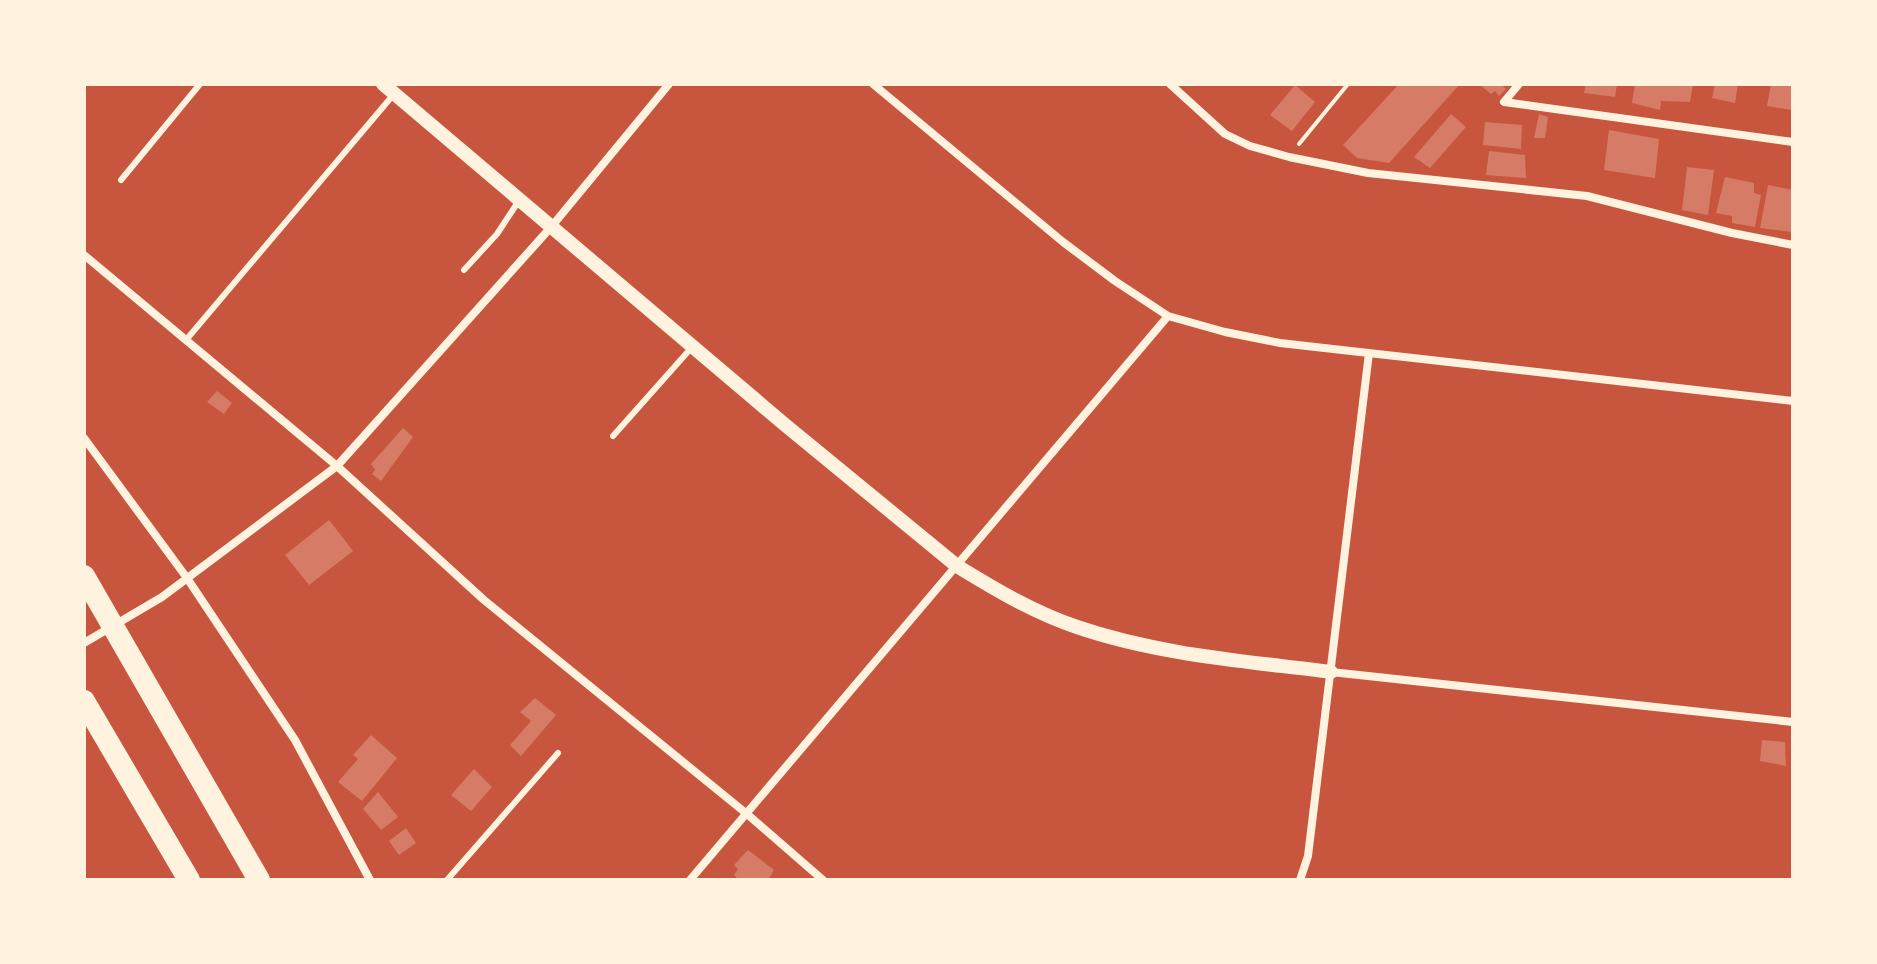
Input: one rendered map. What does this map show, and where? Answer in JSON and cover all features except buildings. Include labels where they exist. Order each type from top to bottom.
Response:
[{"type":"highway","points":[[84,576],[259,880]]},
{"type":"highway","points":[[84,701],[189,880]]},
{"type":"street","points":[[84,643],[162,597],[337,466],[552,226],[669,84]]},
{"type":"street","points":[[873,84],[1063,242],[1168,316],[1280,343],[1793,401]]},
{"type":"street","points":[[1170,84],[1225,134],[1250,146],[1289,157],[1368,173],[1587,196],[1732,233],[1793,245]]},
{"type":"street","points":[[1519,84],[1504,102],[1793,142]]},
{"type":"street","points":[[389,89],[957,566],[1046,615],[1109,637],[1172,651],[1331,672],[1793,722]]},
{"type":"street","points":[[84,255],[337,466],[484,600],[747,814],[823,880]]},
{"type":"street","points":[[690,880],[1168,316]]},
{"type":"street","points":[[1300,880],[1308,856],[1369,353]]},
{"type":"street","points":[[84,438],[187,578],[295,740],[370,880]]},
{"type":"lane","points":[[121,180],[200,84]]},
{"type":"lane","points":[[186,340],[389,89]]},
{"type":"lane","points":[[464,270],[497,234],[520,199]]},
{"type":"lane","points":[[613,436],[693,346]]},
{"type":"lane","points":[[447,880],[558,753]]},
{"type":"path","points":[[1289,157],[1348,84]]}]
